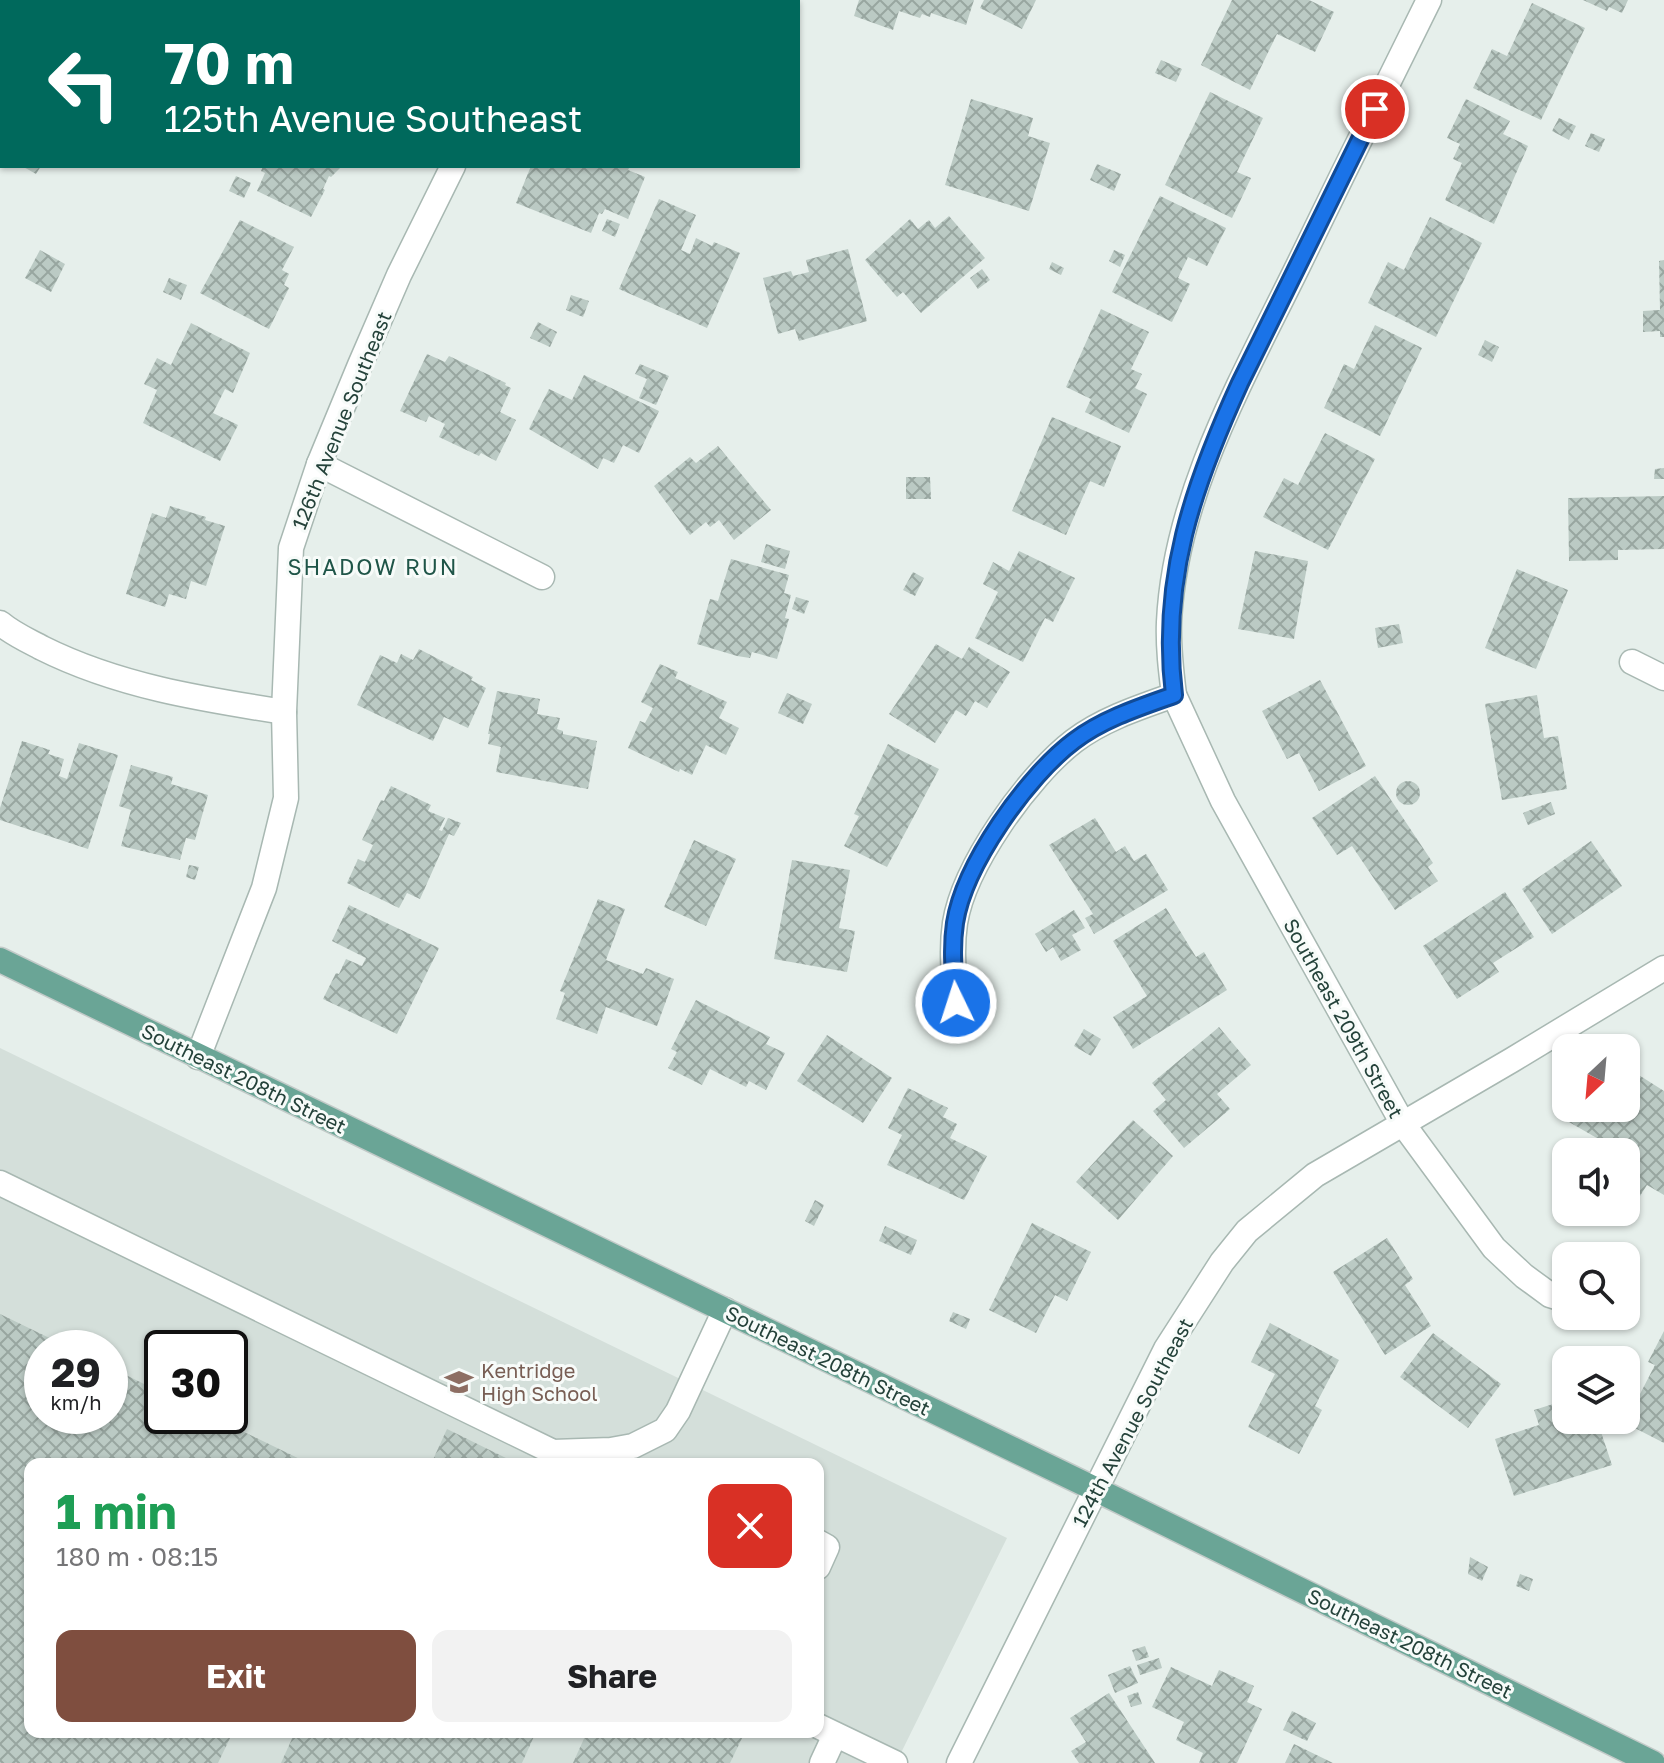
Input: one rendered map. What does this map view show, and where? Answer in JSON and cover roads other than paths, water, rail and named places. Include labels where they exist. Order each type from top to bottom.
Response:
[{"type":"main road","name":"Southeast 208th Street","points":[[0,960],[1095,1489],[1653,1763]]},
{"type":"street","points":[[956,1003],[952,954],[955,920],[971,878],[1018,797],[1045,766],[1076,739],[1121,714],[1174,695],[1170,646],[1172,590],[1192,502],[1207,460],[1240,383],[1429,0]]},
{"type":"street","name":"126th Avenue Southeast","points":[[198,1057],[268,873],[286,798],[284,712],[291,548],[319,464],[399,275],[452,168]]},
{"type":"street","points":[[319,464],[542,577]]},
{"type":"street","points":[[0,623],[11,632],[80,667],[185,697],[284,712]]},
{"type":"street","points":[[1632,662],[1664,678]]},
{"type":"street","name":"Southeast 209th Street","points":[[1174,695],[1223,801],[1403,1124],[1494,1248],[1524,1276],[1552,1296]]},
{"type":"street","name":"124th Avenue Southeast","points":[[959,1763],[1166,1349],[1222,1262],[1247,1231],[1315,1175],[1664,968]]},
{"type":"street","points":[[0,1183],[553,1452],[633,1446],[665,1430],[678,1411],[725,1310]]},
{"type":"street","points":[[822,1763],[827,1730],[895,1763]]},
{"type":"place","name":"Kentridge High School","points":[[459,1382]]},
{"type":"district","name":"SHADOW RUN","points":[[373,566]]}]
